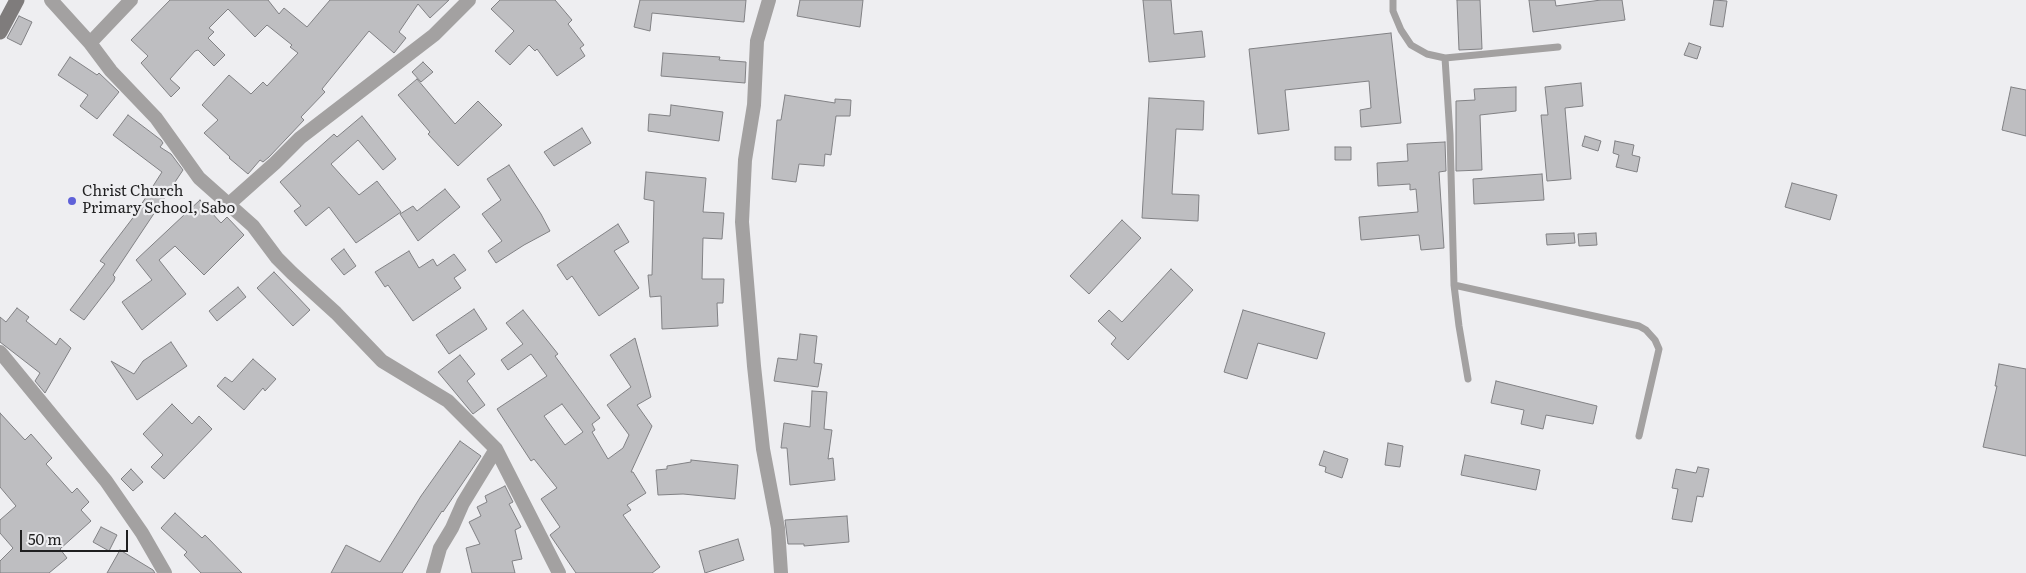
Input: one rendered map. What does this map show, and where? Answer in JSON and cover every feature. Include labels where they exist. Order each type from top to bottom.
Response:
[{"type":"street","points":[[0,32],[17,0]]},
{"type":"street","points":[[52,0],[90,43],[111,71],[156,118],[199,178],[253,226],[282,263],[336,313],[382,361],[448,400],[496,449],[559,573]]},
{"type":"street","points":[[90,43],[131,0]]},
{"type":"street","points":[[230,204],[300,138],[434,35],[469,0]]},
{"type":"street","points":[[770,0],[757,41],[754,105],[745,160],[742,222],[763,449],[778,528],[782,573]]},
{"type":"street","points":[[0,352],[106,481],[142,533],[165,573]]},
{"type":"street","points":[[433,573],[440,548],[452,528],[463,503],[496,449]]},
{"type":"lane","points":[[1393,0],[1393,11],[1401,30],[1412,46],[1427,54],[1445,58],[1558,47]]},
{"type":"lane","points":[[1445,58],[1450,135],[1454,285],[1468,379]]},
{"type":"lane","points":[[1454,285],[1639,326],[1646,330],[1655,340],[1659,349],[1640,436]]},
{"type":"building","points":[[170,0],[268,0],[279,14],[284,8],[307,27],[330,0],[449,0],[430,18],[418,4],[399,32],[406,38],[394,53],[369,31],[322,89],[325,92],[301,117],[304,120],[269,157],[263,162],[260,160],[248,174],[204,133],[218,120],[202,105],[229,75],[251,94],[263,82],[267,86],[298,53],[290,47],[292,45],[267,25],[255,37],[228,9],[209,28],[214,32],[208,38],[225,55],[214,66],[198,50],[195,51],[170,79],[180,88],[171,97],[141,63],[148,56],[131,40]]},
{"type":"building","points":[[500,0],[555,0],[572,20],[568,24],[584,45],[580,48],[585,56],[557,76],[537,49],[535,51],[529,45],[510,65],[495,51],[514,31],[491,9]]},
{"type":"building","points":[[640,0],[746,0],[744,22],[652,13],[650,31],[634,27]]},
{"type":"building","points":[[800,0],[863,0],[860,27],[797,16]]},
{"type":"building","points":[[1143,0],[1171,0],[1174,34],[1202,31],[1205,57],[1149,62]]},
{"type":"building","points":[[1457,0],[1480,0],[1482,49],[1459,50]]},
{"type":"building","points":[[1529,0],[1555,0],[1556,6],[1601,0],[1622,0],[1625,20],[1533,32]]},
{"type":"building","points":[[1714,0],[1727,1],[1723,27],[1710,25]]},
{"type":"building","points":[[19,16],[32,22],[21,45],[7,38]]},
{"type":"building","points":[[1391,33],[1401,123],[1361,127],[1360,110],[1371,108],[1369,81],[1285,90],[1289,130],[1258,134],[1249,49]]},
{"type":"building","points":[[1689,43],[1701,47],[1697,59],[1684,55]]},
{"type":"building","points":[[663,53],[720,57],[719,60],[746,62],[745,83],[661,76]]},
{"type":"building","points":[[70,57],[97,75],[99,73],[119,92],[97,119],[80,106],[88,95],[58,75]]},
{"type":"building","points":[[423,62],[433,72],[421,82],[412,72]]},
{"type":"building","points":[[417,79],[455,124],[478,101],[502,125],[458,166],[428,134],[430,132],[398,95]]},
{"type":"building","points":[[1581,83],[1583,106],[1565,108],[1571,179],[1547,181],[1541,115],[1548,115],[1545,87]]},
{"type":"building","points":[[1516,87],[1516,111],[1480,115],[1482,170],[1456,171],[1456,101],[1475,100],[1474,89]]},
{"type":"building","points":[[2011,87],[2026,90],[2026,136],[2002,130]]},
{"type":"building","points":[[785,95],[835,103],[835,99],[851,100],[850,116],[836,116],[831,155],[825,154],[824,166],[799,164],[796,182],[772,179],[777,120],[781,120]]},
{"type":"building","points":[[1149,98],[1204,101],[1203,130],[1176,129],[1172,194],[1199,195],[1198,221],[1142,218]]},
{"type":"building","points":[[671,105],[723,112],[719,141],[648,131],[649,114],[670,116]]},
{"type":"building","points":[[128,115],[161,140],[163,143],[160,147],[171,154],[183,170],[113,275],[115,277],[114,281],[84,320],[70,310],[105,264],[100,261],[132,219],[162,172],[113,135]]},
{"type":"building","points":[[362,116],[396,159],[383,170],[358,140],[331,164],[359,195],[377,181],[401,212],[356,243],[329,207],[306,226],[294,211],[301,206],[280,182],[334,134],[337,137]]},
{"type":"building","points":[[582,128],[591,143],[554,166],[544,152]]},
{"type":"building","points":[[1585,136],[1601,141],[1598,151],[1582,146]]},
{"type":"building","points":[[1615,141],[1634,145],[1632,155],[1640,157],[1637,172],[1616,167],[1619,155],[1613,153]]},
{"type":"building","points":[[1445,142],[1446,171],[1439,172],[1444,248],[1421,250],[1419,235],[1361,240],[1359,217],[1418,212],[1416,189],[1410,190],[1410,184],[1378,186],[1377,163],[1408,161],[1407,144]]},
{"type":"building","points":[[1335,147],[1351,147],[1351,160],[1335,160]]},
{"type":"building","points":[[509,165],[550,231],[496,263],[488,251],[502,241],[482,214],[501,200],[487,179]]},
{"type":"building","points":[[646,172],[706,178],[703,212],[724,213],[722,239],[703,238],[702,279],[724,279],[723,303],[717,303],[718,326],[662,329],[661,296],[650,297],[648,275],[652,275],[654,201],[644,199]]},
{"type":"building","points":[[1542,174],[1544,200],[1474,204],[1473,179]]},
{"type":"building","points":[[1792,183],[1837,195],[1830,220],[1785,207]]},
{"type":"building","points":[[445,189],[460,207],[418,241],[400,214],[413,206],[417,211]]},
{"type":"building","points":[[200,200],[221,223],[227,217],[244,235],[204,275],[175,246],[159,260],[186,294],[142,330],[122,302],[152,280],[136,260]]},
{"type":"building","points":[[1122,220],[1141,238],[1089,294],[1070,276]]},
{"type":"building","points":[[618,224],[629,242],[614,251],[639,288],[599,316],[572,276],[567,280],[557,265]]},
{"type":"building","points":[[1574,233],[1575,243],[1547,245],[1546,234]]},
{"type":"building","points":[[1596,233],[1597,245],[1579,246],[1578,234]]},
{"type":"building","points":[[344,249],[356,266],[344,275],[331,259]]},
{"type":"building","points":[[409,251],[419,268],[433,259],[437,266],[454,254],[466,270],[454,278],[461,288],[413,321],[388,285],[385,287],[375,272]]},
{"type":"building","points":[[1171,269],[1193,290],[1128,360],[1111,344],[1116,338],[1098,321],[1109,310],[1122,322]]},
{"type":"building","points":[[274,272],[310,310],[293,326],[257,288]]},
{"type":"building","points":[[238,287],[246,297],[217,321],[209,311]]},
{"type":"building","points":[[17,308],[29,317],[26,321],[56,345],[60,338],[71,348],[45,393],[35,381],[40,373],[0,342],[0,317],[6,322]]},
{"type":"building","points":[[474,309],[487,329],[449,354],[436,335]]},
{"type":"building","points":[[523,310],[558,354],[555,356],[600,418],[592,424],[595,430],[592,432],[608,459],[623,448],[629,435],[607,405],[631,387],[610,355],[635,338],[651,397],[637,405],[652,426],[631,472],[633,472],[646,493],[627,505],[631,510],[623,515],[660,567],[652,573],[576,573],[550,535],[560,527],[541,499],[557,488],[534,459],[531,461],[497,409],[547,376],[531,354],[508,370],[501,360],[523,344],[506,323]],"holes":[[[562,404],[583,432],[565,445],[544,416]]]},
{"type":"building","points":[[1243,310],[1325,333],[1317,359],[1258,343],[1247,379],[1224,372]]},
{"type":"building","points":[[800,334],[817,336],[814,363],[822,364],[818,387],[774,381],[778,358],[797,360]]},
{"type":"building","points":[[171,342],[187,366],[137,400],[111,361],[134,374],[143,361]]},
{"type":"building","points":[[460,355],[475,374],[467,381],[485,405],[473,414],[438,372]]},
{"type":"building","points":[[253,359],[276,379],[265,391],[263,388],[244,410],[217,386],[225,377],[232,382]]},
{"type":"building","points":[[1999,364],[2026,369],[2026,456],[1983,447],[1997,386],[1995,386]]},
{"type":"building","points":[[1496,381],[1597,406],[1593,424],[1546,415],[1543,429],[1521,424],[1524,410],[1491,403]]},
{"type":"building","points":[[812,391],[827,392],[824,429],[832,430],[828,459],[833,458],[835,480],[790,485],[787,448],[781,448],[784,423],[810,427]]},
{"type":"building","points":[[172,404],[192,424],[199,416],[212,429],[164,479],[151,467],[163,455],[143,434]]},
{"type":"building","points":[[0,413],[25,440],[31,434],[52,458],[46,464],[72,493],[77,488],[89,502],[81,510],[91,521],[60,549],[67,558],[49,573],[0,573],[0,561],[13,548],[0,533],[0,520],[16,506],[0,487]]},
{"type":"building","points":[[460,441],[481,456],[442,511],[402,573],[331,573],[346,545],[380,562],[421,496]]},
{"type":"building","points":[[1388,443],[1403,446],[1400,467],[1385,465]]},
{"type":"building","points":[[1324,451],[1348,459],[1342,478],[1325,472],[1326,467],[1319,465]]},
{"type":"building","points":[[1465,455],[1540,470],[1536,490],[1461,475]]},
{"type":"building","points":[[691,460],[738,465],[735,499],[683,494],[658,495],[656,470],[667,469],[667,466],[691,462]]},
{"type":"building","points":[[1698,467],[1709,469],[1703,497],[1697,496],[1692,522],[1672,519],[1678,489],[1672,488],[1676,469],[1696,473]]},
{"type":"building","points":[[131,469],[143,482],[133,491],[121,479]]},
{"type":"building","points":[[505,486],[513,502],[509,504],[521,527],[515,530],[522,559],[512,561],[515,573],[472,573],[466,548],[480,544],[469,522],[481,516],[477,507],[487,502],[485,496]]},
{"type":"building","points":[[175,513],[202,538],[205,535],[242,573],[201,573],[184,555],[187,552],[161,528]]},
{"type":"building","points":[[847,516],[849,542],[804,546],[804,544],[788,544],[785,520]]},
{"type":"building","points":[[101,527],[117,535],[109,551],[93,542]]},
{"type":"building","points":[[738,539],[744,560],[705,573],[699,551]]},
{"type":"building","points":[[120,550],[153,570],[155,573],[107,573]]},
{"type":"place","name":"Christ Church Primary School, Sabo","points":[[72,201]]}]
